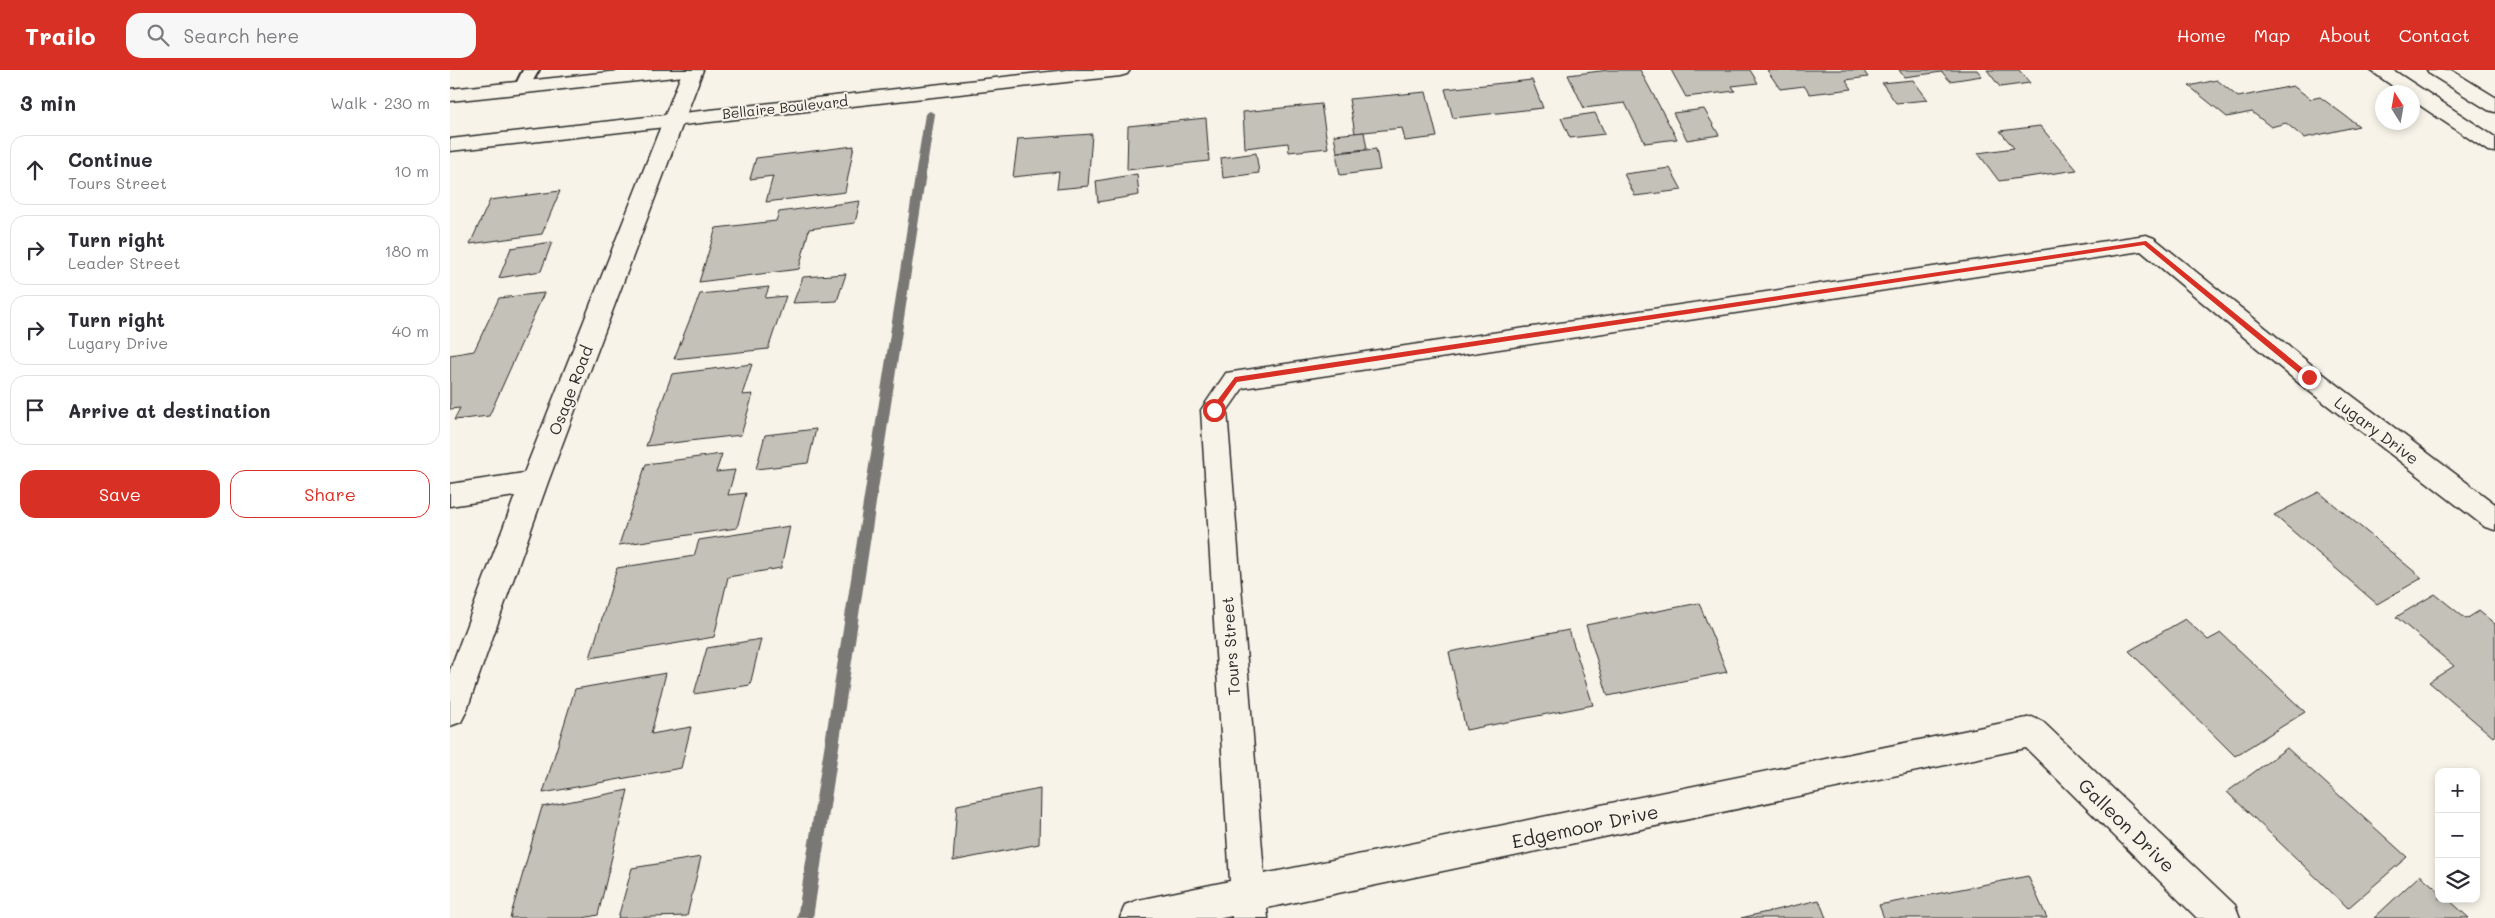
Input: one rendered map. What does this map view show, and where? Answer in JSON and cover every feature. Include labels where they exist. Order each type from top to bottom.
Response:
[{"type":"street","points":[[450,95],[684,70]]},
{"type":"street","name":"Osage Road","points":[[450,712],[534,482],[693,70]]},
{"type":"street","name":"Bellaire Boulevard","points":[[450,145],[1120,70]]},
{"type":"street","points":[[2380,70],[2495,146]]},
{"type":"street","points":[[2437,70],[2495,106]]},
{"type":"street","name":"Lugary Drive","points":[[1235,380],[2146,243],[2309,377],[2495,519]]},
{"type":"street","name":"Tours Street","points":[[1235,380],[1214,410],[1249,907]]},
{"type":"street","points":[[450,495],[534,482]]},
{"type":"street","name":"Edgemoor Drive","points":[[1138,918],[1249,907],[2032,732]]},
{"type":"street","name":"Galleon Drive","points":[[2032,732],[2222,918]]},
{"type":"lane","points":[[522,88],[531,70]]},
{"type":"building","points":[[1609,70],[1640,70],[1677,139],[1645,143],[1625,103],[1584,108],[1568,75]]},
{"type":"building","points":[[1671,70],[1750,70],[1758,83],[1732,86],[1735,91],[1686,97]]},
{"type":"building","points":[[1767,70],[1863,70],[1868,77],[1846,80],[1852,89],[1810,94],[1804,86],[1780,89]]},
{"type":"building","points":[[1899,70],[1977,70],[1982,76],[1950,81],[1942,72],[1904,77]]},
{"type":"building","points":[[1987,70],[2019,70],[2030,83],[2000,87]]},
{"type":"building","points":[[1532,80],[1543,108],[1453,118],[1445,89]]},
{"type":"building","points":[[1913,80],[1928,100],[1896,103],[1882,83]]},
{"type":"building","points":[[2217,80],[2238,97],[2293,86],[2311,99],[2320,97],[2359,126],[2304,138],[2286,123],[2271,127],[2252,112],[2227,117],[2189,86]]},
{"type":"building","points":[[1426,92],[1437,137],[1405,141],[1402,128],[1355,133],[1349,99]]},
{"type":"building","points":[[1321,104],[1328,148],[1289,152],[1288,143],[1245,148],[1243,112]]},
{"type":"building","points":[[1704,109],[1719,135],[1687,140],[1673,113]]},
{"type":"building","points":[[1595,113],[1605,134],[1570,138],[1561,118]]},
{"type":"building","points":[[1206,118],[1209,161],[1127,170],[1128,126]]},
{"type":"building","points":[[2040,126],[2077,170],[1999,181],[1978,153],[2014,148],[2000,131]]},
{"type":"building","points":[[1364,132],[1367,149],[1337,152],[1334,135]]},
{"type":"building","points":[[1092,134],[1088,186],[1057,189],[1059,172],[1013,177],[1018,139]]},
{"type":"building","points":[[854,146],[845,192],[766,202],[773,176],[750,179],[756,158]]},
{"type":"building","points":[[1376,149],[1380,170],[1340,175],[1336,153]]},
{"type":"building","points":[[1256,153],[1259,173],[1223,178],[1221,158]]},
{"type":"building","points":[[1670,168],[1682,190],[1635,196],[1624,174]]},
{"type":"building","points":[[1137,174],[1139,195],[1098,202],[1096,181]]},
{"type":"building","points":[[560,191],[542,234],[470,244],[490,200]]},
{"type":"building","points":[[860,201],[855,223],[809,229],[799,269],[699,282],[716,228],[776,221],[779,212]]},
{"type":"building","points":[[552,242],[541,271],[499,278],[511,248]]},
{"type":"building","points":[[846,274],[837,301],[793,303],[803,277]]},
{"type":"building","points":[[769,287],[765,298],[786,296],[768,349],[674,359],[700,294]]},
{"type":"building","points":[[544,293],[489,416],[454,420],[460,408],[450,409],[450,355],[474,351],[499,298]]},
{"type":"building","points":[[752,364],[742,395],[753,394],[741,435],[646,446],[672,374]]},
{"type":"building","points":[[816,429],[808,463],[756,469],[765,435]]},
{"type":"building","points":[[722,454],[716,472],[735,470],[728,495],[746,493],[737,528],[619,545],[646,464]]},
{"type":"building","points":[[2319,492],[2422,578],[2377,604],[2274,515]]},
{"type":"building","points":[[790,526],[781,568],[728,577],[714,637],[590,658],[617,568],[694,556],[699,540]]},
{"type":"building","points":[[2435,594],[2466,619],[2479,611],[2495,624],[2495,735],[2493,737],[2429,682],[2454,666],[2396,617]]},
{"type":"building","points":[[1699,603],[1727,672],[1608,696],[1586,625]]},
{"type":"building","points":[[2185,619],[2208,640],[2221,633],[2305,712],[2235,756],[2129,651]]},
{"type":"building","points":[[1569,630],[1593,705],[1466,730],[1449,652]]},
{"type":"building","points":[[761,639],[750,685],[694,694],[707,648]]},
{"type":"building","points":[[666,673],[651,734],[691,727],[681,768],[543,793],[575,689]]},
{"type":"building","points":[[2287,748],[2407,857],[2348,908],[2227,792]]},
{"type":"building","points":[[1040,789],[1039,844],[953,861],[957,805]]},
{"type":"building","points":[[628,790],[598,915],[583,918],[510,918],[542,807]]},
{"type":"building","points":[[701,857],[687,916],[618,918],[632,868]]},
{"type":"building","points":[[2420,875],[2435,888],[2435,903],[2452,903],[2469,918],[2374,918]]},
{"type":"building","points":[[2028,876],[2047,918],[1884,918],[1879,905]]},
{"type":"building","points":[[1819,900],[1826,918],[1741,918]]},
{"type":"waterway","points":[[805,918],[930,114]]},
{"type":"route","points":[[1214,410],[1235,380],[2146,243],[2309,377]]}]
